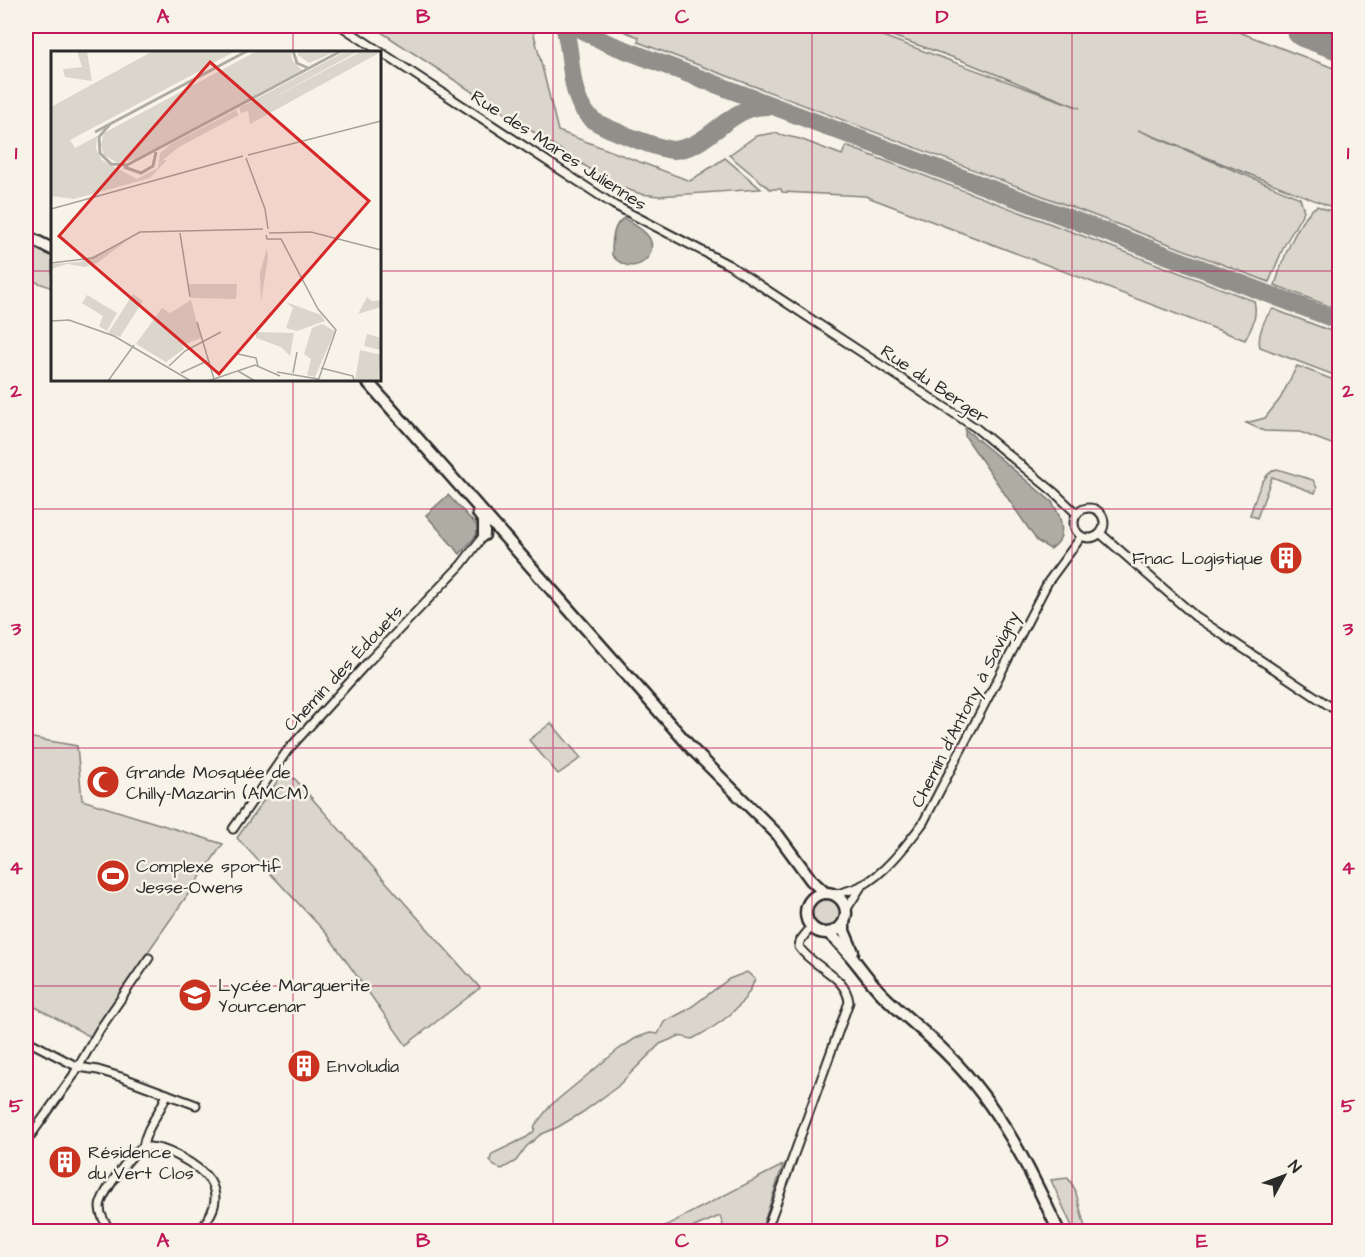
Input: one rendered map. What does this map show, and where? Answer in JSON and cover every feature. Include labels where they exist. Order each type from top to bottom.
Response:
[{"type":"main road","points":[[26,236],[51,248]]},
{"type":"main road","points":[[367,381],[694,751],[763,819],[812,880],[842,900],[846,910],[844,922],[848,942],[867,976]]},
{"type":"main road","points":[[462,488],[465,498],[484,521],[484,535]]},
{"type":"main road","points":[[484,535],[492,530],[515,555],[524,558]]},
{"type":"main road","points":[[792,853],[805,880],[809,902],[806,916],[811,927],[816,931],[828,933],[837,930],[844,922]]},
{"type":"main road","points":[[809,902],[817,895],[830,894]]},
{"type":"main road","points":[[828,933],[842,946],[881,993],[951,1058],[979,1091],[1019,1151],[1059,1232]]},
{"type":"street","name":"Rue des Mares Juliennes","points":[[341,26],[379,51]]},
{"type":"street","name":"Rue des Mares Juliennes","points":[[381,52],[614,205],[647,224],[694,245],[767,289]]},
{"type":"street","name":"Rue du Berger","points":[[767,289],[976,428],[1077,514]]},
{"type":"street","points":[[1088,508],[1099,512],[1105,523],[1101,534],[1090,539],[1081,537],[1075,528],[1074,520],[1077,514],[1088,508]]},
{"type":"street","points":[[1101,534],[1196,617],[1340,713]]},
{"type":"street","name":"Chemin des Édouets","points":[[233,829],[287,751],[461,565],[484,535]]},
{"type":"street","name":"Chemin d'Antony à Savigny","points":[[862,885],[874,877],[900,852],[927,816],[1048,582],[1081,537]]},
{"type":"street","points":[[830,894],[862,885]]},
{"type":"street","points":[[846,910],[862,885]]},
{"type":"street","points":[[766,1232],[849,1002],[848,994],[840,982],[799,947],[800,941],[811,927]]},
{"type":"street","points":[[26,1142],[149,958]]},
{"type":"street","points":[[26,1041],[78,1067],[98,1070],[196,1105]]},
{"type":"street","points":[[143,1147],[146,1133],[161,1109],[167,1094]]},
{"type":"street","points":[[112,1232],[104,1220],[100,1206],[103,1197],[135,1152],[143,1147],[157,1146],[172,1151],[210,1181],[214,1191],[214,1209],[199,1232]]},
{"type":"shaded area","points":[[372,26],[532,26],[558,131],[690,181],[725,158],[761,189],[659,196],[641,194],[614,185]]},
{"type":"shaded area","points":[[610,26],[855,26],[1080,108],[963,61],[864,26],[1223,26],[1339,70],[1339,210],[1138,130],[1300,198],[1304,211],[1284,246],[1269,282],[638,42],[639,37]]},
{"type":"shaded area","points":[[774,133],[800,139],[842,155],[846,146],[1254,301],[1255,317],[1252,326],[1245,340],[865,196],[782,192],[781,189],[770,189],[729,155],[756,136]]},
{"type":"shaded area","points":[[1317,206],[1339,214],[1339,310],[1275,285],[1297,230]]},
{"type":"shaded area","points":[[624,218],[645,232],[651,242],[649,256],[637,265],[629,266],[620,263],[612,255],[615,229]]},
{"type":"shaded area","points":[[26,244],[51,256],[51,288],[26,278]]},
{"type":"shaded area","points":[[1273,309],[1339,334],[1339,377],[1260,347],[1262,326]]},
{"type":"shaded area","points":[[1297,366],[1339,382],[1339,447],[1300,432],[1264,431],[1246,423],[1265,418],[1280,399]]},
{"type":"shaded area","points":[[965,429],[1052,502],[1062,527],[1060,539],[1056,545],[1050,549],[1037,541],[965,436]]},
{"type":"shaded area","points":[[1277,469],[1313,480],[1317,488],[1315,493],[1272,477],[1257,518],[1250,515],[1266,476]]},
{"type":"shaded area","points":[[448,495],[481,530],[460,554],[426,515]]},
{"type":"shaded area","points":[[551,723],[581,758],[558,774],[529,740]]},
{"type":"shaded area","name":"Complexe sportif Jesse-Owens","points":[[27,737],[77,746],[82,800],[223,844],[91,1037],[26,1002]]},
{"type":"shaded area","points":[[286,769],[480,988],[406,1045],[327,934],[237,838]]},
{"type":"shaded area","points":[[826,898],[837,903],[842,914],[837,925],[826,930],[815,925],[810,914],[815,903]]},
{"type":"shaded area","points":[[747,972],[755,979],[745,999],[721,1022],[692,1039],[679,1036],[660,1044],[617,1087],[583,1112],[540,1135],[526,1147],[516,1161],[502,1169],[494,1166],[490,1160],[492,1154],[527,1137],[534,1131],[535,1125],[551,1105],[619,1049],[636,1038],[650,1033],[658,1034],[664,1022],[687,1010],[729,979]]},
{"type":"shaded area","points":[[783,1165],[761,1231],[725,1231],[720,1216],[688,1231],[665,1231],[663,1227]]},
{"type":"shaded area","points":[[1068,1178],[1075,1189],[1086,1231],[1074,1231],[1051,1180]]},
{"type":"taxiway","points":[[564,26],[574,87],[581,106],[593,120],[633,138],[667,149],[681,149],[700,141],[741,112],[760,106],[771,106]]},
{"type":"taxiway","points":[[574,26],[607,43],[1340,321]]},
{"type":"runway","points":[[1307,26],[1340,38]]},
{"type":"place","name":"Fnac Logistique","points":[[1286,558]]},
{"type":"place","name":"Grande Mosquée de Chilly-Mazarin (AMCM)","points":[[103,782]]},
{"type":"place","name":"Complexe sportif Jesse-Owens","points":[[113,876]]},
{"type":"place","name":"Lycée Marguerite Yourcenar","points":[[195,995]]},
{"type":"place","name":"Envoludia","points":[[304,1066]]},
{"type":"place","name":"Résidence du Vert Clos","points":[[65,1162]]}]
